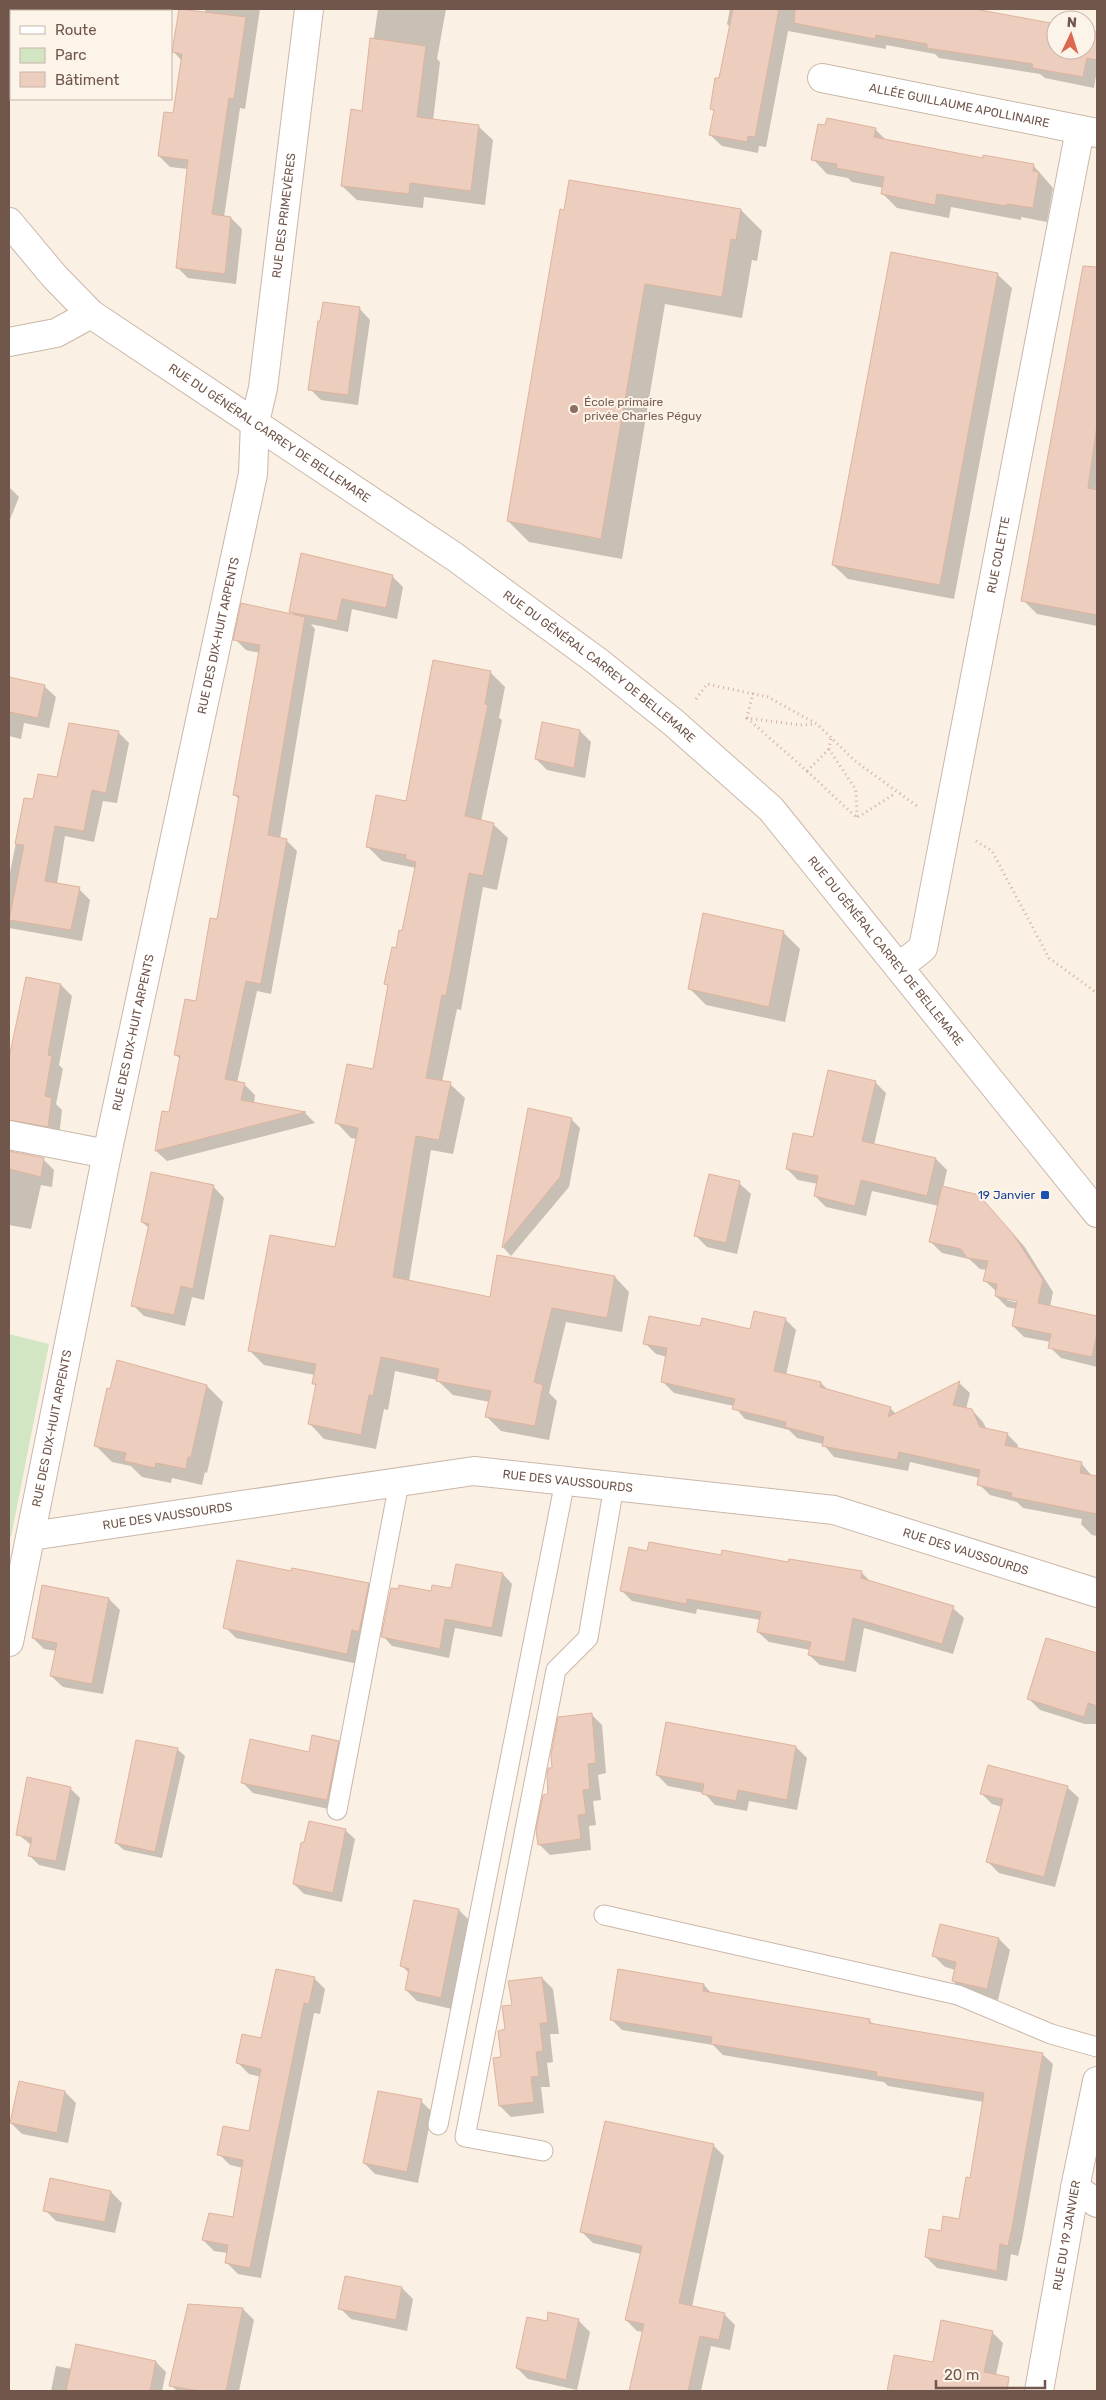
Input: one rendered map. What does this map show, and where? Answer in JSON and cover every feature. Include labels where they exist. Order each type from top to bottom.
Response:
[{"type":"street","name":"RUE DES PRIMEVÈRES","points":[[254,422],[262,388],[309,9]]},
{"type":"street","name":"ALLÉE GUILLAUME APOLLINAIRE","points":[[822,78],[1088,131]]},
{"type":"street","name":"RUE COLETTE","points":[[899,967],[923,948],[946,820],[1088,131]]},
{"type":"street","name":"RUE DU GÉNÉRAL CARREY DE BELLEMARE","points":[[9,222],[54,276],[91,314],[455,557],[597,661],[674,723],[771,809],[1097,1213]]},
{"type":"street","points":[[9,342],[56,333],[91,314]]},
{"type":"street","name":"RUE DES DIX-HUIT ARPENTS","points":[[9,1642],[107,1154],[253,474],[254,422]]},
{"type":"street","points":[[9,1135],[107,1154]]},
{"type":"street","name":"RUE DES VAUSSOURDS","points":[[31,1536],[474,1471],[834,1510],[1097,1593]]},
{"type":"street","name":"RUE DU 19 JANVIER","points":[[1039,2391],[1075,2188],[1097,2081]]},
{"type":"street","points":[[1075,2188],[1097,2203]]},
{"type":"lane","points":[[438,2125],[565,1481]]},
{"type":"lane","points":[[336,1810],[399,1483]]},
{"type":"lane","points":[[543,2152],[465,2137],[556,1670],[588,1638],[614,1486]]},
{"type":"lane","points":[[604,1915],[958,1994],[1052,2034],[1097,2046]]},
{"type":"path","points":[[674,723],[707,684],[768,697],[817,724],[855,760],[909,802],[946,820],[992,851],[1049,958],[1097,992]]},
{"type":"path","points":[[747,718],[753,694]]},
{"type":"path","points":[[747,718],[800,725],[817,724]]},
{"type":"path","points":[[747,718],[857,818]]},
{"type":"path","points":[[807,771],[829,749],[831,738]]},
{"type":"path","points":[[829,749],[856,790],[857,818]]},
{"type":"path","points":[[857,818],[896,792]]},
{"type":"green space","points":[[9,1334],[49,1344],[11,1537],[9,1536]]},
{"type":"building","points":[[179,9],[246,17],[234,99],[229,98],[212,214],[231,217],[225,274],[176,268],[188,160],[158,156],[164,112],[173,113],[182,54],[172,52]]},
{"type":"building","points":[[733,9],[779,9],[755,137],[748,136],[747,142],[709,135],[714,110],[710,109],[715,78],[719,78]]},
{"type":"building","points":[[795,9],[975,9],[1046,22],[1046,60],[1087,60],[1083,77],[1032,68],[1033,64],[927,48],[927,44],[876,35],[875,39],[794,23]]},
{"type":"building","points":[[1096,32],[1097,32],[1096,60]]},
{"type":"building","points":[[370,38],[426,46],[417,117],[479,125],[471,191],[410,183],[409,194],[341,186],[351,109],[362,111]]},
{"type":"building","points":[[827,118],[876,128],[874,137],[983,158],[983,155],[1034,164],[1033,171],[1039,172],[1033,208],[1007,204],[1006,206],[937,194],[935,205],[881,194],[884,177],[836,168],[837,164],[811,160],[818,124],[825,125]]},
{"type":"building","name":"École primaire privée Charles Péguy","points":[[569,180],[741,209],[736,240],[731,239],[722,297],[645,284],[601,539],[507,521],[560,209],[564,210]]},
{"type":"building","points":[[891,252],[998,273],[940,585],[832,565]]},
{"type":"building","points":[[1083,266],[1097,267],[1097,425],[1088,488],[1097,490],[1097,615],[1021,601]]},
{"type":"building","points":[[323,302],[360,307],[348,395],[308,390],[318,321],[320,321]]},
{"type":"building","points":[[301,553],[393,575],[386,608],[342,599],[337,621],[289,612]]},
{"type":"building","points":[[241,603],[305,617],[268,835],[287,839],[261,984],[246,981],[225,1079],[245,1083],[241,1100],[306,1112],[155,1151],[162,1111],[169,1112],[180,1056],[174,1055],[185,999],[196,1001],[210,918],[217,919],[239,796],[233,795],[260,645],[233,640]]},
{"type":"building","points":[[433,660],[491,671],[485,704],[488,705],[465,816],[494,823],[483,876],[469,873],[446,996],[442,995],[426,1078],[451,1082],[439,1140],[416,1136],[393,1277],[490,1297],[497,1255],[615,1276],[607,1318],[552,1308],[534,1382],[543,1385],[535,1426],[485,1417],[491,1391],[436,1381],[439,1369],[381,1357],[373,1396],[369,1395],[361,1435],[308,1424],[316,1384],[312,1384],[316,1364],[248,1351],[270,1235],[335,1247],[358,1128],[335,1123],[347,1064],[373,1069],[388,985],[384,984],[392,947],[396,948],[399,930],[402,931],[416,862],[405,859],[406,855],[366,847],[376,795],[406,801]]},
{"type":"building","points":[[9,677],[45,685],[38,718],[9,712]]},
{"type":"building","points":[[542,722],[580,730],[574,768],[535,759]]},
{"type":"building","points":[[69,723],[119,731],[106,793],[92,790],[84,831],[55,826],[45,881],[80,887],[71,930],[9,920],[24,845],[15,844],[24,798],[33,799],[38,774],[57,777]]},
{"type":"building","points":[[703,913],[784,931],[769,1007],[688,989]]},
{"type":"building","points":[[26,977],[61,984],[48,1055],[52,1056],[45,1096],[52,1098],[48,1127],[9,1120],[9,1058]]},
{"type":"building","points":[[828,1070],[876,1081],[862,1141],[936,1158],[927,1196],[861,1180],[855,1206],[814,1196],[818,1176],[786,1169],[793,1133],[813,1137]]},
{"type":"building","points":[[528,1108],[572,1118],[560,1177],[502,1248]]},
{"type":"building","points":[[9,1151],[44,1158],[41,1177],[9,1169]]},
{"type":"building","points":[[151,1172],[214,1185],[193,1289],[181,1286],[174,1315],[131,1306],[149,1224],[141,1222]]},
{"type":"building","points":[[709,1174],[740,1181],[726,1243],[694,1236]]},
{"type":"building","points":[[942,1186],[979,1195],[1013,1234],[1043,1280],[1038,1303],[1097,1316],[1097,1333],[1092,1357],[1048,1348],[1051,1334],[1012,1326],[1017,1301],[995,1296],[997,1284],[983,1281],[988,1261],[967,1258],[961,1249],[929,1242]]},
{"type":"building","points":[[754,1311],[786,1318],[774,1371],[821,1382],[820,1387],[891,1407],[888,1417],[960,1381],[953,1405],[972,1409],[980,1427],[1008,1433],[1005,1445],[1082,1462],[1080,1473],[1097,1476],[1097,1514],[1011,1497],[1012,1493],[977,1485],[980,1470],[899,1452],[897,1460],[822,1446],[824,1437],[785,1427],[786,1422],[732,1409],[735,1399],[661,1382],[667,1348],[643,1344],[649,1316],[700,1326],[702,1318],[750,1329]]},
{"type":"building","points":[[117,1360],[207,1385],[191,1457],[188,1457],[186,1469],[156,1463],[155,1468],[124,1461],[126,1453],[94,1446],[107,1388],[110,1389]]},
{"type":"building","points":[[649,1542],[721,1555],[722,1550],[788,1562],[789,1559],[862,1571],[861,1578],[954,1606],[942,1644],[853,1618],[845,1662],[808,1655],[811,1642],[757,1632],[761,1612],[687,1599],[686,1604],[620,1591],[629,1547],[647,1551]]},
{"type":"building","points":[[237,1560],[291,1571],[292,1568],[369,1583],[359,1632],[352,1630],[347,1654],[223,1628]]},
{"type":"building","points":[[456,1564],[503,1573],[492,1628],[445,1619],[440,1649],[381,1637],[391,1588],[398,1589],[399,1585],[431,1591],[432,1585],[451,1588]]},
{"type":"building","points":[[42,1585],[109,1598],[92,1684],[50,1676],[57,1643],[32,1638]]},
{"type":"building","points":[[1046,1638],[1097,1653],[1097,1706],[1088,1703],[1084,1717],[1027,1699]]},
{"type":"building","points":[[592,1713],[596,1763],[588,1764],[590,1789],[583,1790],[586,1814],[578,1815],[581,1839],[538,1845],[536,1830],[543,1795],[548,1794],[548,1768],[552,1768],[551,1755],[558,1717]]},
{"type":"building","points":[[666,1722],[796,1746],[787,1800],[738,1790],[736,1801],[702,1794],[704,1784],[656,1775]]},
{"type":"building","points":[[312,1735],[339,1741],[327,1800],[241,1783],[250,1739],[309,1752]]},
{"type":"building","points":[[136,1740],[178,1748],[155,1852],[115,1843]]},
{"type":"building","points":[[988,1765],[1068,1786],[1044,1877],[986,1862],[1003,1799],[980,1794]]},
{"type":"building","points":[[27,1777],[71,1787],[56,1861],[28,1856],[32,1838],[16,1835]]},
{"type":"building","points":[[309,1821],[346,1829],[333,1893],[293,1884],[301,1843],[304,1842]]},
{"type":"building","points":[[414,1900],[459,1909],[441,1998],[405,1990],[409,1969],[400,1966]]},
{"type":"building","points":[[940,1924],[999,1938],[987,1989],[952,1981],[956,1962],[932,1956]]},
{"type":"building","points":[[276,1969],[315,1977],[309,2004],[304,2003],[250,2268],[225,2263],[228,2245],[202,2240],[209,2213],[233,2217],[243,2160],[217,2155],[223,2126],[249,2131],[261,2069],[236,2063],[242,2034],[261,2038]]},
{"type":"building","points":[[618,1969],[704,1984],[703,1991],[870,2019],[869,2023],[1043,2053],[1012,2228],[1008,2246],[1000,2244],[997,2271],[925,2257],[929,2229],[941,2231],[943,2216],[959,2219],[966,2177],[970,2178],[984,2093],[876,2076],[877,2072],[711,2044],[712,2037],[610,2020]]},
{"type":"building","points":[[542,1977],[548,2023],[540,2023],[543,2051],[536,2052],[539,2076],[531,2077],[534,2102],[499,2106],[493,2058],[501,2057],[498,2031],[505,2029],[502,2006],[512,2005],[508,1981]]},
{"type":"building","points":[[19,2081],[65,2091],[57,2133],[10,2123]]},
{"type":"building","points":[[378,2091],[422,2099],[407,2172],[363,2163]]},
{"type":"building","points":[[605,2121],[714,2144],[679,2303],[725,2313],[719,2340],[700,2336],[688,2391],[629,2391],[644,2324],[625,2320],[642,2246],[580,2232]]},
{"type":"building","points":[[50,2178],[111,2191],[105,2222],[43,2211]]},
{"type":"building","points":[[345,2276],[402,2287],[396,2320],[338,2309]]},
{"type":"building","points":[[188,2304],[243,2308],[226,2391],[200,2391],[169,2386]]},
{"type":"building","points":[[548,2312],[579,2319],[566,2380],[516,2368],[527,2317],[547,2321]]},
{"type":"building","points":[[941,2320],[993,2331],[984,2372],[1009,2377],[1007,2391],[887,2391],[894,2355],[933,2362]]},
{"type":"building","points":[[76,2344],[156,2361],[150,2391],[66,2391]]},
{"type":"place","name":"École primaire privée Charles Péguy","points":[[574,409]]},
{"type":"place","name":"19 Janvier","points":[[1045,1195]]}]
